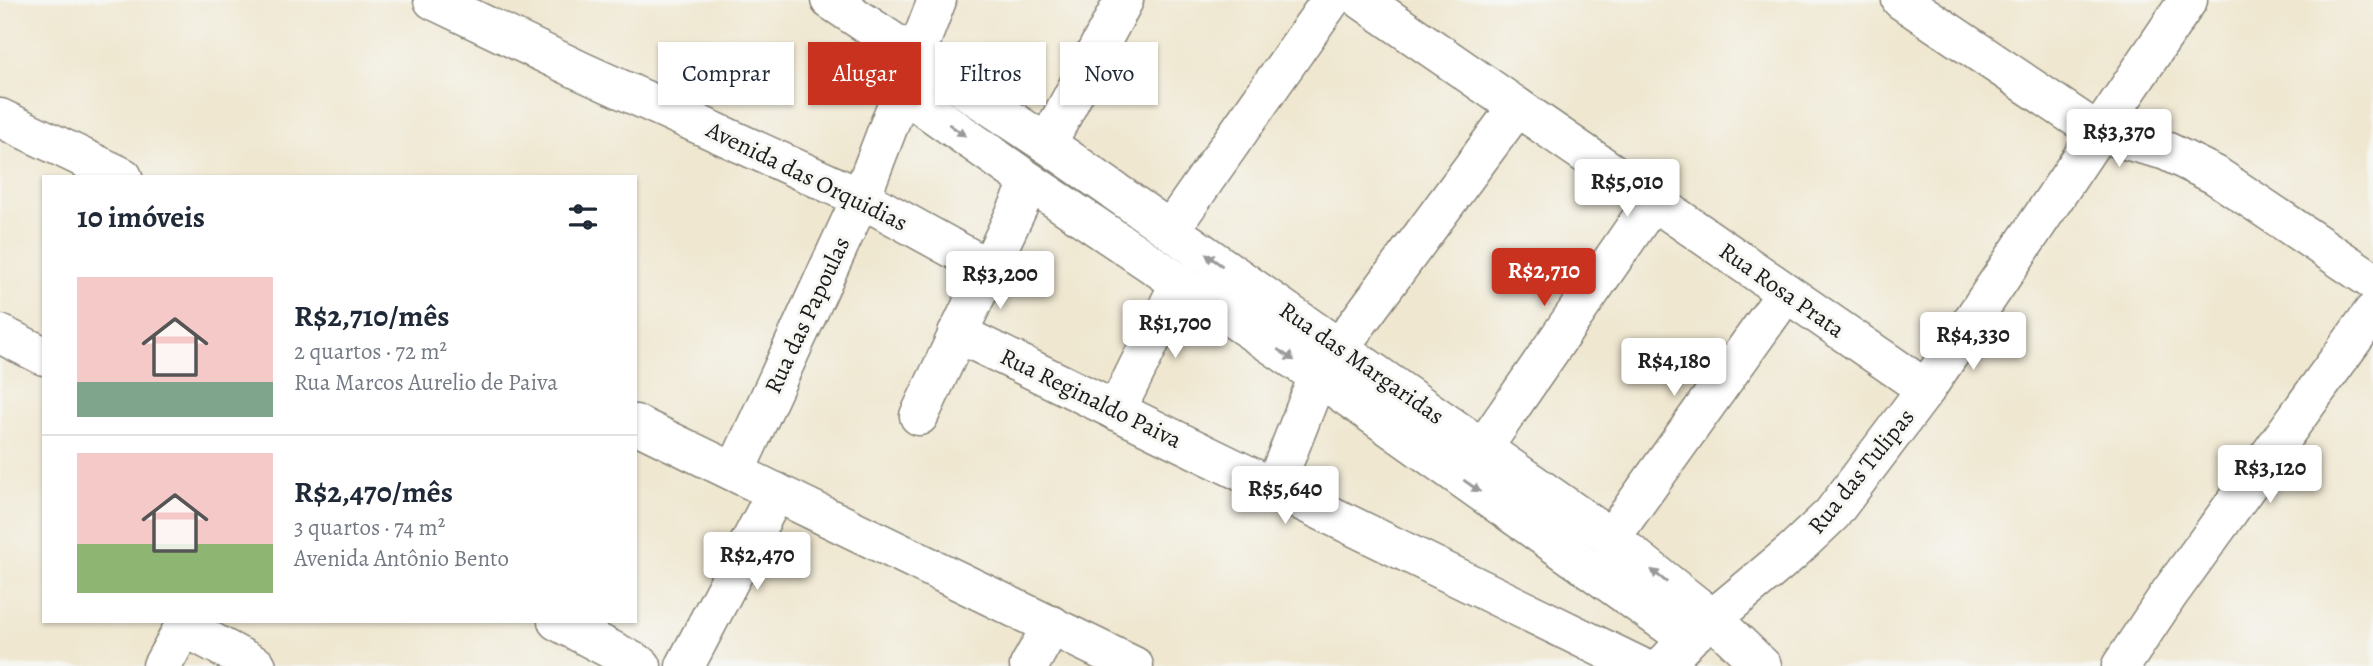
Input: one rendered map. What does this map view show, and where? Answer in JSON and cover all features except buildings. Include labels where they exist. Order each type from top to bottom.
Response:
[{"type":"street","name":"Avenida das Orquidias","points":[[433,0],[581,71],[861,198],[988,268]]},
{"type":"street","name":"Rua das Margaridas","points":[[830,0],[895,42]]},
{"type":"street","name":"Rua das Papoulas","points":[[920,42],[937,0]]},
{"type":"street","points":[[1047,144],[1124,0]]},
{"type":"street","points":[[1170,230],[1331,0]]},
{"type":"street","name":"Rua Rosa Prata","points":[[1362,0],[1926,389]]},
{"type":"street","points":[[1901,0],[2099,133],[2166,151],[2215,175],[2373,281]]},
{"type":"street","name":"Rua das Tulipas","points":[[1688,641],[1832,514],[1926,389],[2188,0]]},
{"type":"street","name":"Rua das Margaridas","points":[[921,59],[1170,230],[1329,362],[1688,641]]},
{"type":"street","name":"Rua das Papoulas","points":[[735,472],[861,198],[896,105]]},
{"type":"street","name":"Rua das Margaridas","points":[[921,105],[1180,282],[1483,448],[1611,538],[1688,641]]},
{"type":"street","points":[[1274,488],[1329,362],[1517,107]]},
{"type":"street","points":[[0,118],[119,175]]},
{"type":"street","points":[[919,416],[1030,182]]},
{"type":"street","points":[[1483,448],[1653,201]]},
{"type":"street","points":[[1116,411],[1180,282]]},
{"type":"street","points":[[1611,538],[1786,293]]},
{"type":"street","points":[[2121,666],[2169,594],[2373,312]]},
{"type":"street","name":"Rua Reginaldo Paiva","points":[[957,333],[1639,666]]},
{"type":"street","points":[[0,334],[42,355]]},
{"type":"street","points":[[637,425],[1134,666]]},
{"type":"street","points":[[685,666],[776,492]]},
{"type":"street","points":[[561,623],[642,666]]},
{"type":"street","points":[[162,666],[186,624],[257,666]]},
{"type":"street","points":[[1029,666],[1052,625]]},
{"type":"street","points":[[1688,641],[1762,666]]}]
